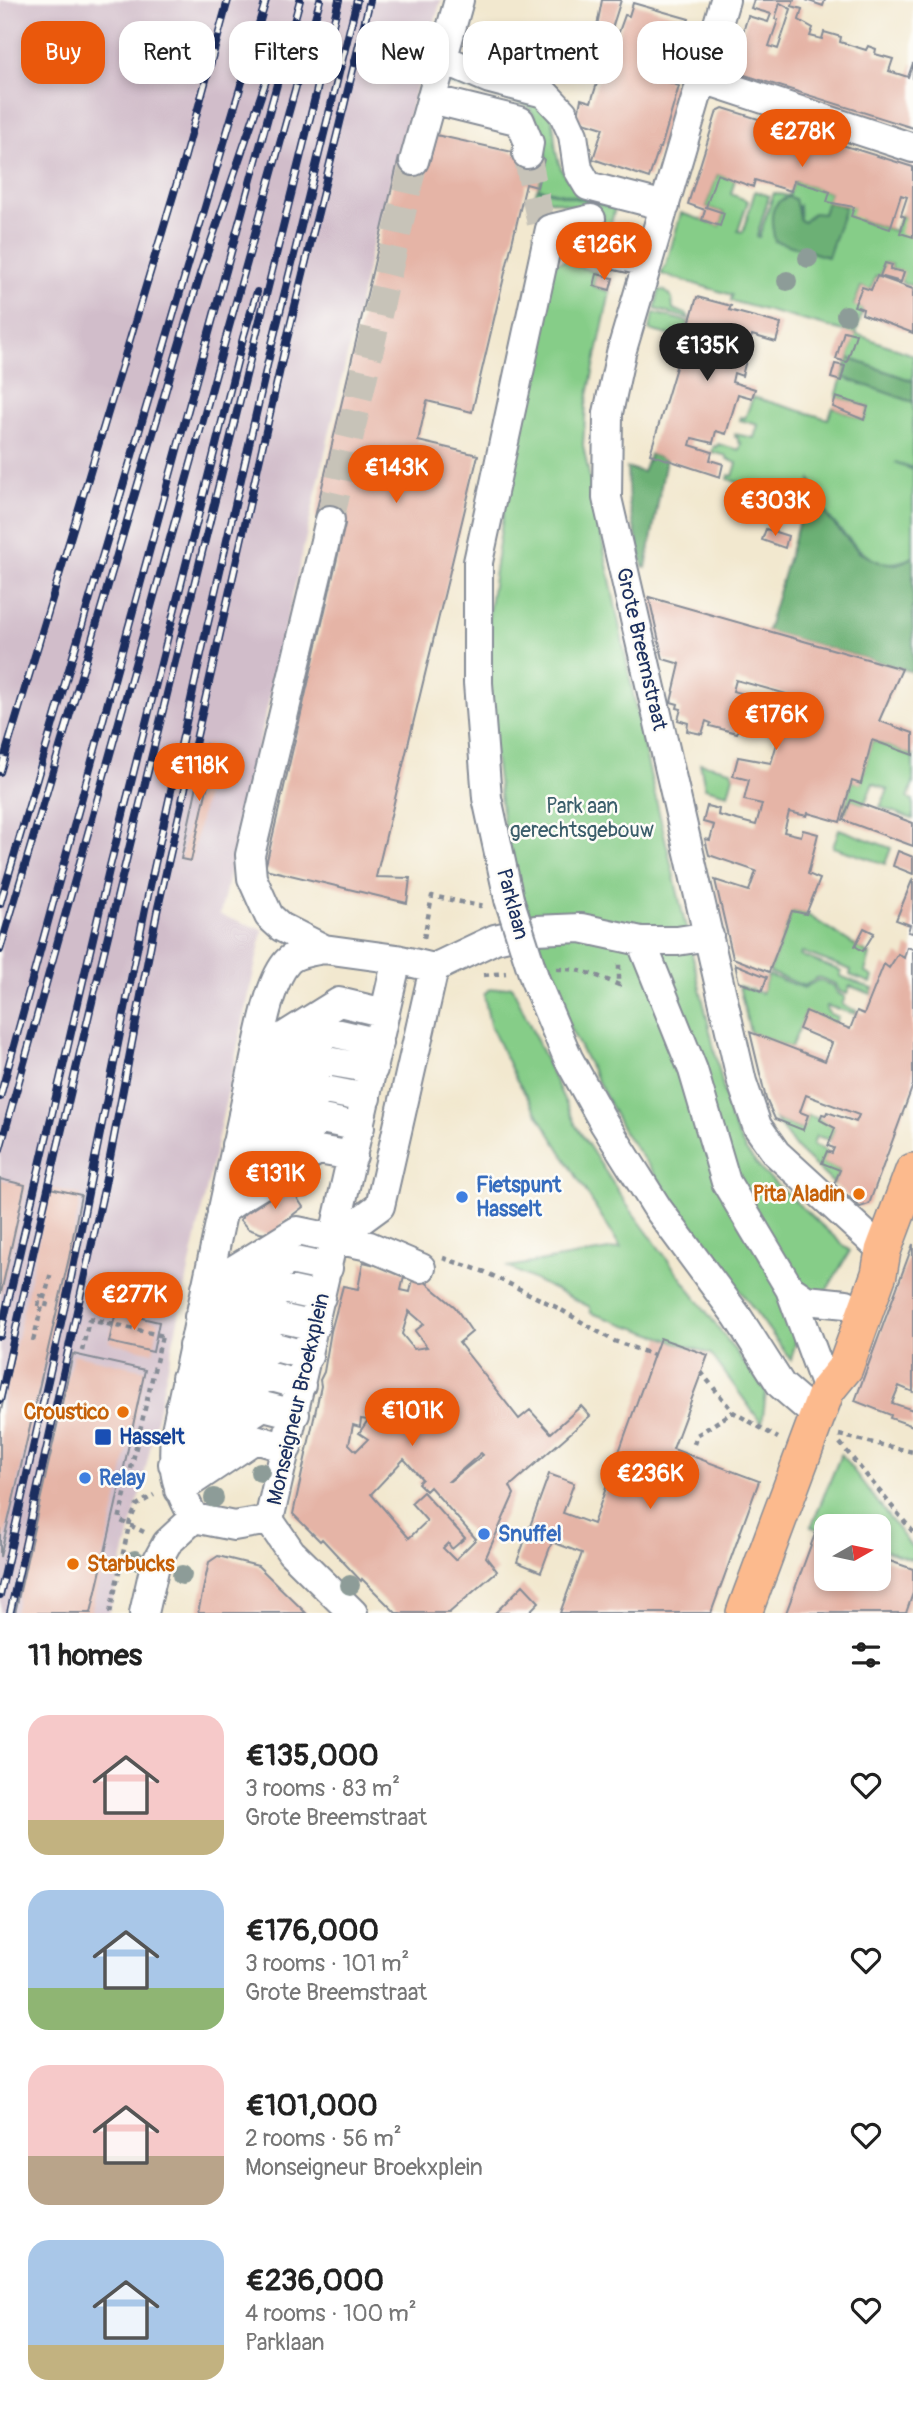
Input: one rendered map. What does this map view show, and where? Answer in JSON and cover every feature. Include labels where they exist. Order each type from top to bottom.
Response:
[{"type":"main road","points":[[744,1613],[820,1422],[845,1367],[879,1274],[883,1251],[913,1171]]},
{"type":"main road","points":[[820,1422],[824,1362],[846,1304],[865,1270],[883,1251]]},
{"type":"street","points":[[449,37],[459,0]]},
{"type":"street","name":"Grote Breemstraat","points":[[719,21],[725,0]]},
{"type":"street","points":[[449,62],[490,79],[544,93],[563,113],[573,135],[578,169],[588,186],[665,206]]},
{"type":"street","points":[[414,161],[436,84]]},
{"type":"street","name":"Grote Breemstraat","points":[[702,84],[621,353],[608,412],[607,498],[742,1082],[757,1126],[776,1153],[883,1251]]},
{"type":"street","points":[[718,84],[913,148]]},
{"type":"street","points":[[431,99],[520,121],[529,143],[527,154]]},
{"type":"street","name":"Parklaan","points":[[590,219],[550,229],[478,562],[478,683],[487,798],[509,899],[535,980],[568,1058],[604,1123],[658,1209],[737,1316],[781,1385],[820,1422]]},
{"type":"street","points":[[607,253],[648,262]]},
{"type":"street","points":[[324,949],[281,927],[269,916],[252,878],[250,855],[330,520]]},
{"type":"street","points":[[144,1613],[155,1565],[167,1543],[194,1518],[176,1477],[175,1435],[268,1002],[288,960],[324,949],[397,959],[433,968],[495,939],[536,930],[581,928],[641,941],[677,942],[709,936]]},
{"type":"street","points":[[641,941],[693,1070],[726,1182],[790,1289],[820,1422]]},
{"type":"street","name":"Monseigneur Broekxplein","points":[[194,1518],[234,1526],[269,1520],[302,1385],[397,959]]},
{"type":"street","points":[[335,1239],[380,1206],[433,968]]},
{"type":"street","points":[[256,1054],[339,1003],[385,1013]]},
{"type":"street","points":[[249,1085],[331,1032],[376,1056]]},
{"type":"street","points":[[243,1114],[327,1062],[376,1056]]},
{"type":"street","points":[[236,1145],[325,1090],[366,1098]]},
{"type":"street","points":[[230,1178],[322,1119],[360,1127]]},
{"type":"street","points":[[222,1211],[318,1150],[353,1156]]},
{"type":"street","points":[[206,1287],[297,1231],[430,1262]]},
{"type":"street","points":[[199,1317],[290,1260],[328,1268]]},
{"type":"street","points":[[193,1346],[284,1289],[321,1297]]},
{"type":"street","points":[[790,1289],[806,1300],[846,1304]]},
{"type":"street","points":[[186,1378],[279,1318],[315,1326]]},
{"type":"street","points":[[180,1408],[275,1347],[308,1356]]},
{"type":"street","points":[[175,1435],[268,1376],[302,1385]]},
{"type":"street","points":[[176,1477],[263,1406],[295,1414]]},
{"type":"street","points":[[176,1477],[255,1439],[287,1448]]},
{"type":"street","points":[[269,1520],[291,1552],[353,1613]]},
{"type":"path","points":[[424,938],[432,896],[480,906]]},
{"type":"path","points":[[430,1262],[485,1272],[558,1308],[614,1341],[654,1355]]},
{"type":"path","points":[[35,1341],[42,1306],[48,1298],[45,1297],[51,1272]]},
{"type":"path","points":[[89,1318],[193,1346]]},
{"type":"path","points":[[82,1352],[89,1320],[126,1327]]},
{"type":"path","points":[[162,1336],[119,1520],[167,1543]]},
{"type":"path","points":[[701,1373],[733,1412],[770,1435],[820,1422],[913,1452]]},
{"type":"path","points":[[694,1444],[697,1435],[733,1412]]},
{"type":"path","points":[[820,1422],[913,1532]]},
{"type":"path","points":[[110,1613],[129,1525],[137,1505],[176,1477]]},
{"type":"shaded area","points":[[0,0],[441,0],[435,21],[356,21],[356,84],[418,84],[371,251],[220,915],[263,930],[143,1481],[109,1613],[0,1613]]},
{"type":"green space","points":[[451,77],[463,80],[463,84],[483,84],[516,92],[539,103],[551,117],[557,156],[566,177],[581,189],[615,206],[538,188],[546,160],[543,138],[531,110],[526,105],[449,85]]},
{"type":"green space","points":[[717,174],[735,180],[731,194],[748,201],[738,231],[743,232],[755,191],[769,196],[757,236],[759,237],[774,193],[789,196],[794,181],[830,192],[823,214],[810,217],[805,223],[800,220],[799,206],[775,241],[828,257],[846,204],[854,207],[861,220],[895,231],[901,215],[905,217],[913,237],[913,286],[901,282],[903,272],[890,269],[892,265],[885,263],[871,290],[861,287],[854,305],[863,309],[856,334],[913,355],[913,381],[848,358],[855,334],[731,301],[732,295],[661,274],[681,213],[720,226],[724,213],[706,207]]},
{"type":"green space","name":"Park aan gerechtsgebouw","points":[[537,189],[615,208],[600,267],[582,263],[577,266],[596,272],[593,286],[610,292],[586,405],[583,445],[644,748],[731,1121],[746,1151],[763,1172],[850,1251],[796,1341],[791,1360],[624,1132],[568,1024],[522,895],[504,826],[490,719],[489,612],[517,419],[553,263],[594,255],[603,214],[535,196]]},
{"type":"green space","points":[[789,197],[795,199],[800,220],[804,222],[813,213],[823,214],[827,202],[845,207],[828,257],[775,241],[772,214],[777,204]]},
{"type":"green space","points":[[659,290],[665,291],[672,298],[673,309],[686,314],[690,319],[655,309]]},
{"type":"green space","points":[[654,313],[689,322],[684,339],[649,330]]},
{"type":"green space","points":[[848,358],[913,381],[913,402],[842,377]]},
{"type":"green space","points":[[842,377],[913,402],[913,468],[895,462],[913,470],[913,557],[902,561],[883,563],[867,556],[828,516],[820,504],[804,505],[728,479],[729,475],[733,476],[737,463],[727,459],[727,456],[712,452],[718,444],[739,450],[741,443],[735,434],[754,438],[758,425],[740,420],[741,417],[745,418],[753,397],[828,419],[833,407],[864,420],[868,407],[836,397]]},
{"type":"green space","points":[[650,454],[666,459],[646,568],[643,567],[629,504],[627,468],[643,472]]},
{"type":"green space","points":[[811,480],[828,518],[860,553],[879,562],[898,564],[913,557],[913,672],[767,631]]},
{"type":"green space","points":[[872,740],[913,755],[913,784],[908,798],[913,800],[913,819],[880,807],[888,790],[873,783],[864,805],[851,800],[846,812],[843,812],[852,781],[861,783]]},
{"type":"green space","points":[[700,763],[731,770],[733,776],[728,794],[705,788]]},
{"type":"green space","points":[[839,829],[891,848],[885,864],[833,847]]},
{"type":"green space","points":[[792,911],[806,914],[870,955],[865,972],[873,977],[871,983],[850,975],[851,970],[802,952],[800,955],[841,971],[840,976],[873,989],[871,994],[850,986],[847,994],[839,991],[836,984],[818,977],[804,986],[769,972]]},
{"type":"green space","points":[[768,975],[804,988],[818,980],[834,986],[837,993],[845,997],[842,1005],[857,1011],[856,1014],[827,1006],[830,1014],[838,1017],[835,1023],[806,1012],[791,1048],[750,1032],[739,986],[761,993]]},
{"type":"green space","points":[[512,986],[576,1126],[627,1205],[766,1392],[762,1424],[711,1354],[591,1313],[590,1307],[508,1267],[621,1248],[516,1079],[490,1025],[484,995],[488,990]]},
{"type":"green space","points":[[808,1115],[835,1128],[830,1140],[816,1136],[813,1145],[827,1151],[823,1163],[840,1170],[834,1184],[797,1149],[775,1119],[802,1130]]},
{"type":"green space","points":[[841,1454],[886,1514],[816,1514]]},
{"type":"green space","points":[[891,1520],[913,1549],[913,1560],[891,1553]]},
{"type":"building","points":[[602,0],[621,0],[614,21],[598,21]]},
{"type":"building","points":[[754,0],[794,0],[792,6],[802,9],[799,20],[813,28],[810,36],[822,39],[824,32],[841,37],[840,42],[866,50],[868,46],[876,49],[875,54],[893,59],[889,71],[908,77],[913,63],[913,128],[747,76],[748,16],[768,22],[771,14],[751,8]],"holes":[[[780,3],[791,9],[778,49],[769,46],[778,20],[775,19]]]},
{"type":"building","points":[[806,0],[825,0],[823,6]]},
{"type":"building","points":[[633,3],[689,19],[637,21],[637,84],[679,86],[661,148],[649,178],[593,159],[603,128],[577,120],[581,99],[591,102],[597,84],[623,84],[623,21],[625,15],[629,16]]},
{"type":"building","points":[[723,108],[913,167],[913,237],[900,233],[905,217],[901,215],[907,197],[901,195],[890,229],[851,216],[854,207],[827,202],[830,192],[794,181],[791,191],[755,180],[753,187],[717,174],[706,207],[724,213],[720,226],[702,220],[705,210],[688,204],[717,111]]},
{"type":"building","points":[[436,135],[544,159],[537,187],[526,184],[472,412],[427,401],[418,441],[478,455],[376,877],[410,878],[407,903],[265,869],[345,524],[315,517],[399,157],[429,164]]},
{"type":"building","points":[[885,263],[892,265],[890,269],[904,272],[901,282],[880,276]]},
{"type":"building","points":[[597,274],[613,278],[610,290],[594,286]]},
{"type":"building","points":[[877,276],[913,289],[913,333],[862,314],[863,309],[854,306],[862,287],[871,290]]},
{"type":"building","points":[[697,297],[731,306],[729,310],[781,324],[776,342],[752,335],[748,348],[737,345],[735,353],[747,356],[742,376],[734,373],[732,382],[755,389],[752,398],[738,394],[726,434],[716,431],[713,443],[692,438],[690,445],[712,452],[710,460],[723,464],[720,477],[650,454]]},
{"type":"building","points":[[844,331],[856,334],[847,362],[836,359]]},
{"type":"building","points":[[835,364],[845,366],[841,381],[831,378]]},
{"type":"building","points":[[836,397],[868,407],[864,420],[833,407]]},
{"type":"building","points":[[766,529],[788,536],[785,548],[762,540]]},
{"type":"building","points":[[649,597],[902,669],[879,721],[913,733],[913,755],[872,740],[861,784],[852,781],[840,822],[808,813],[807,816],[789,812],[784,832],[801,836],[803,830],[818,834],[808,874],[820,879],[806,914],[792,911],[769,972],[733,958],[715,880],[749,891],[756,871],[709,855],[705,839],[710,840],[714,825],[703,822],[707,806],[719,809],[718,815],[756,825],[762,804],[744,800],[749,780],[733,776],[738,757],[771,763],[779,737],[739,727],[737,733],[710,726],[711,723],[706,721],[702,734],[687,731],[688,723],[678,720],[681,709],[677,708],[678,704],[671,702],[680,664],[663,659]],"holes":[[[736,680],[790,695],[785,713],[753,703],[755,697],[733,691]]]},
{"type":"building","points":[[206,744],[216,747],[191,861],[181,859]]},
{"type":"building","points":[[851,800],[913,823],[913,846],[843,820]]},
{"type":"building","points":[[898,851],[913,857],[913,874],[893,866]]},
{"type":"building","points":[[913,878],[913,933],[908,932],[910,925],[896,920]]},
{"type":"building","points":[[864,928],[874,933],[863,951],[855,946]]},
{"type":"building","points":[[907,947],[913,949],[913,1085],[869,1204],[860,1207],[834,1184],[840,1170],[822,1163],[827,1151],[832,1153],[834,1148],[828,1146],[835,1128],[820,1120],[822,1114],[826,1115],[827,1112],[856,1122],[859,1115],[806,1095],[800,1112],[808,1115],[803,1130],[775,1119],[766,1099],[750,1032],[825,1061],[832,1043],[799,1029],[806,1011],[850,1029],[857,1011],[864,1014],[884,964],[889,968],[898,954],[904,958]]},
{"type":"building","points":[[735,964],[767,977],[762,991],[739,982]]},
{"type":"building","points":[[0,1179],[25,1185],[1,1293],[0,1293]]},
{"type":"building","points":[[300,1182],[302,1186],[308,1187],[311,1193],[307,1197],[297,1198],[303,1207],[281,1224],[284,1230],[272,1235],[260,1233],[248,1229],[240,1220],[274,1195],[276,1197]]},
{"type":"building","points":[[50,1188],[81,1195],[0,1557],[0,1415]]},
{"type":"building","points":[[913,1244],[913,1392],[899,1386],[892,1403],[913,1410],[913,1426],[855,1401]]},
{"type":"building","points":[[363,1262],[405,1272],[401,1290],[410,1292],[414,1275],[417,1275],[455,1307],[472,1332],[459,1343],[519,1419],[530,1410],[551,1433],[581,1406],[590,1416],[510,1486],[514,1494],[486,1557],[497,1571],[449,1613],[396,1613],[293,1514],[321,1386],[320,1380],[343,1286],[358,1289]],"holes":[[[409,1311],[424,1324],[415,1331],[427,1347],[414,1349],[402,1334]],[[361,1419],[368,1420],[359,1433],[368,1439],[356,1451],[349,1444],[353,1425],[360,1427]],[[481,1453],[483,1455],[450,1481]],[[404,1459],[422,1479],[418,1483],[426,1491],[430,1487],[476,1539],[455,1560],[443,1548],[448,1543],[452,1549],[465,1538],[423,1492],[411,1503],[427,1521],[409,1538],[371,1494]]]},
{"type":"building","points":[[116,1312],[159,1322],[153,1352],[109,1342]]},
{"type":"building","points":[[660,1338],[708,1355],[673,1449],[759,1481],[711,1613],[560,1613],[582,1553],[552,1542],[541,1572],[517,1562],[549,1474],[574,1483],[563,1513],[593,1524]]},
{"type":"building","points":[[73,1354],[145,1370],[116,1504],[91,1613],[15,1613]]},
{"type":"building","points":[[814,1537],[814,1591],[891,1591],[891,1561],[913,1569],[913,1593],[906,1613],[786,1613]]},
{"type":"building","points":[[218,1556],[258,1566],[306,1613],[198,1613],[209,1562]]},
{"type":"building","points":[[523,1585],[539,1602],[528,1613],[495,1613]]},
{"type":"tunnel","points":[[527,154],[544,239],[607,253]]},
{"type":"tunnel","points":[[330,520],[414,161]]},
{"type":"railway","points":[[0,772],[185,156],[228,0]]},
{"type":"railway","points":[[0,904],[266,0]]},
{"type":"railway","points":[[0,1097],[300,0]]},
{"type":"railway","points":[[0,1149],[320,0]]},
{"type":"railway","points":[[0,1400],[123,874],[339,0]]},
{"type":"railway","points":[[0,1595],[71,1278],[145,909],[205,636],[272,344],[357,0]]},
{"type":"railway","points":[[10,1613],[104,1189],[157,912],[285,347],[370,0]]},
{"type":"railway","points":[[0,950],[201,271],[265,84]]},
{"type":"railway","points":[[0,1336],[109,870],[243,338],[257,292]]},
{"type":"place","name":"Pita Aladin","points":[[859,1194]]},
{"type":"place","name":"Fietspunt Hasselt","points":[[462,1197]]},
{"type":"place","name":"Croustico","points":[[123,1412]]},
{"type":"place","name":"Hasselt","points":[[103,1437]]},
{"type":"place","name":"Relay","points":[[85,1478]]},
{"type":"place","name":"Snuffel","points":[[484,1534]]},
{"type":"place","name":"Starbucks","points":[[73,1564]]}]
